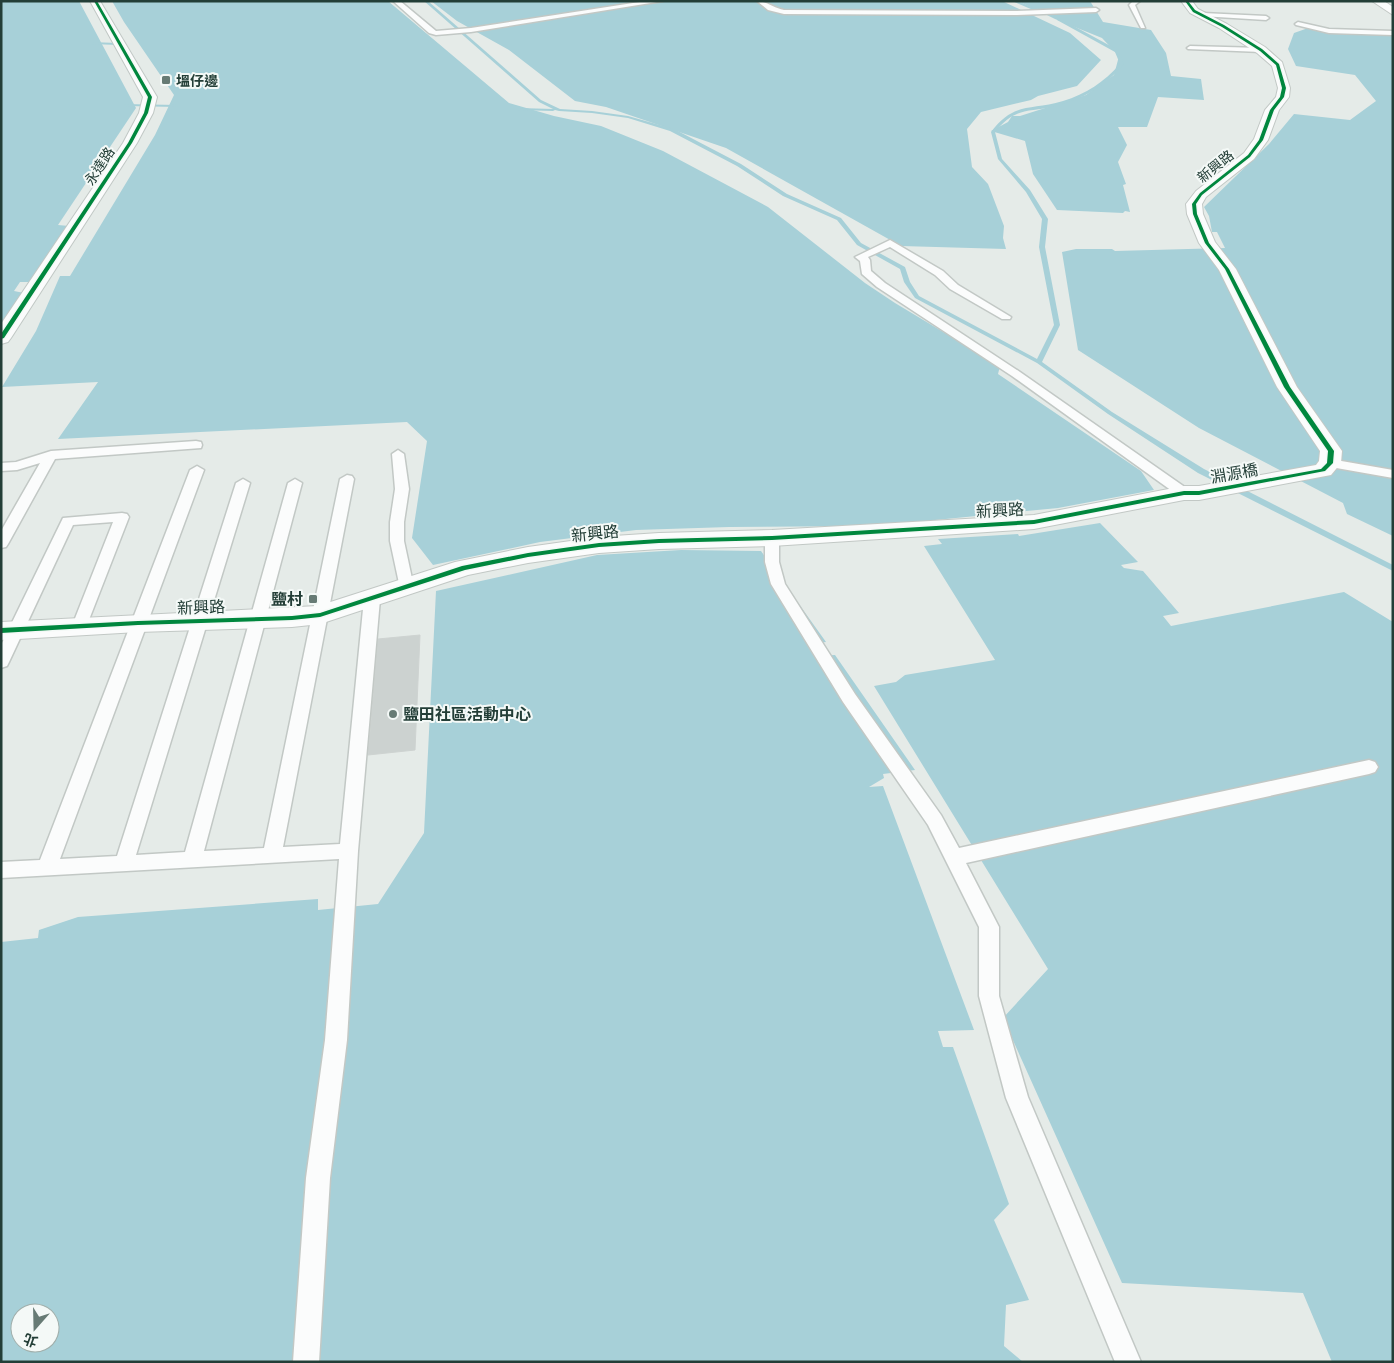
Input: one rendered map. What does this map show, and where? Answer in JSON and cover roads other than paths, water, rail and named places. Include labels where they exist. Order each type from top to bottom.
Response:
[{"type":"street","name":"永達路","points":[[1,338],[130,143],[146,113],[150,97],[95,1]]},
{"type":"street","name":"新興路","points":[[1186,1],[1194,10],[1261,50],[1278,65],[1284,88],[1282,97],[1272,110],[1261,140],[1248,156],[1201,194],[1194,204],[1195,214],[1207,243],[1227,269],[1287,387],[1331,451],[1330,463]]},
{"type":"street","points":[[1377,1],[1393,12]]},
{"type":"street","name":"淵源橋","points":[[1191,493],[1323,470],[1330,463]]},
{"type":"street","name":"新興路","points":[[9,630],[320,615],[464,568],[528,555],[599,545],[659,541],[772,538],[1034,522],[1191,493]]},
{"type":"lane","points":[[396,1],[431,32],[447,32],[660,1]]},
{"type":"lane","points":[[760,1],[770,8],[784,12],[1017,13],[1096,10]]},
{"type":"lane","points":[[1137,1],[1132,5],[1143,27]]},
{"type":"lane","points":[[1203,15],[1266,18]]},
{"type":"lane","points":[[1298,24],[1329,31],[1393,33]]},
{"type":"lane","points":[[1190,48],[1261,50]]},
{"type":"lane","points":[[1006,317],[954,287],[938,273],[890,243],[860,257],[865,260],[866,272],[881,284],[1191,493]]},
{"type":"lane","points":[[1,467],[17,466],[51,455],[196,445]]},
{"type":"lane","points":[[398,454],[402,489],[397,522],[397,541],[407,588]]},
{"type":"lane","points":[[1,544],[51,455]]},
{"type":"lane","points":[[1330,463],[1393,474]]},
{"type":"lane","points":[[47,867],[197,470]]},
{"type":"lane","points":[[272,855],[347,479]]},
{"type":"lane","points":[[192,860],[295,482]]},
{"type":"lane","points":[[124,863],[243,483]]},
{"type":"lane","points":[[1,662],[9,630],[68,521],[122,517],[80,626]]},
{"type":"lane","points":[[772,538],[772,562],[778,584],[849,698],[935,820],[989,927],[989,996],[1017,1098],[1128,1362]]},
{"type":"lane","points":[[306,1362],[318,1178],[336,1040],[349,851],[372,599]]},
{"type":"lane","points":[[955,857],[1370,767]]},
{"type":"lane","points":[[1,870],[349,851]]},
{"type":"water","points":[[1,1],[79,1],[136,108],[58,225],[69,226],[32,282],[20,282],[14,291],[24,293],[1,327]]},
{"type":"water","points":[[112,1],[388,1],[509,103],[554,116],[601,126],[663,151],[768,207],[865,283],[1000,366],[998,374],[1141,471],[1154,490],[1058,508],[873,526],[636,530],[540,542],[433,565],[412,538],[427,441],[407,422],[58,439],[98,382],[2,387],[36,331],[60,276],[70,276],[155,135],[174,95],[124,22]]},
{"type":"water","points":[[431,1],[1002,1],[1070,33],[1101,60],[1077,86],[981,112],[967,129],[972,167],[988,184],[1004,226],[1003,238],[1006,249],[901,246],[726,148],[606,107],[575,101],[509,50],[457,21]]},
{"type":"water","points":[[1018,1],[1090,1],[1103,22],[1151,30],[1166,53],[1171,76],[1201,79],[1204,100],[1158,97],[1147,127],[1118,127],[1127,145],[1118,162],[1126,184],[1123,185],[1130,212],[1057,210],[1033,174],[1025,141],[991,131],[1008,122],[1012,116],[1020,116],[1086,95],[1114,75],[1119,56],[1102,38],[1055,19]]},
{"type":"water","points":[[1311,27],[1393,35],[1393,536],[1347,514],[1343,503],[1199,428],[1078,350],[1062,252],[1076,249],[1112,249],[1115,251],[1225,248],[1217,232],[1212,232],[1209,216],[1204,207],[1269,144],[1294,114],[1350,120],[1376,101],[1355,75],[1296,66],[1288,49],[1294,33]]},
{"type":"water","points":[[1100,523],[1138,562],[1121,565],[1124,568],[1143,571],[1179,613],[1163,616],[1171,626],[1344,592],[1393,622],[1393,1362],[1332,1362],[1303,1293],[1122,1283],[1003,1018],[1048,969],[874,686],[896,682],[905,675],[995,660],[924,546],[942,544],[938,539],[1018,534],[1019,536]]},
{"type":"water","points":[[681,550],[761,551],[826,642],[808,644],[815,656],[835,655],[915,770],[883,774],[884,778],[869,787],[883,786],[974,1030],[938,1031],[943,1047],[953,1047],[1009,1204],[994,1220],[1029,1300],[1006,1305],[1004,1346],[1023,1362],[1,1362],[1,942],[38,938],[39,930],[78,917],[318,899],[318,910],[378,904],[424,833],[436,591],[597,555]]},
{"type":"waterway","points":[[426,1],[540,101],[559,110],[628,117],[672,130],[739,165],[785,195],[839,219],[859,244],[903,268],[907,282],[917,297],[1039,362]]},
{"type":"waterway","points":[[1014,1],[1046,14]]},
{"type":"waterway","points":[[1039,362],[1057,325],[1042,247],[1045,219],[1028,191],[1000,159],[993,132],[1000,123],[1013,113],[1054,105],[1083,95],[1100,85],[1122,64],[1117,51],[1058,19]]},
{"type":"waterway","points":[[91,43],[118,44]]},
{"type":"waterway","points":[[124,105],[178,106]]},
{"type":"waterway","points":[[519,109],[553,110]]},
{"type":"waterway","points":[[1039,362],[1110,413],[1201,471],[1393,568]]},
{"type":"place","name":"塭仔邊","points":[[166,80]]},
{"type":"place","name":"鹽村","points":[[313,599]]},
{"type":"place","name":"鹽田社區活動中心","points":[[393,714]]}]
